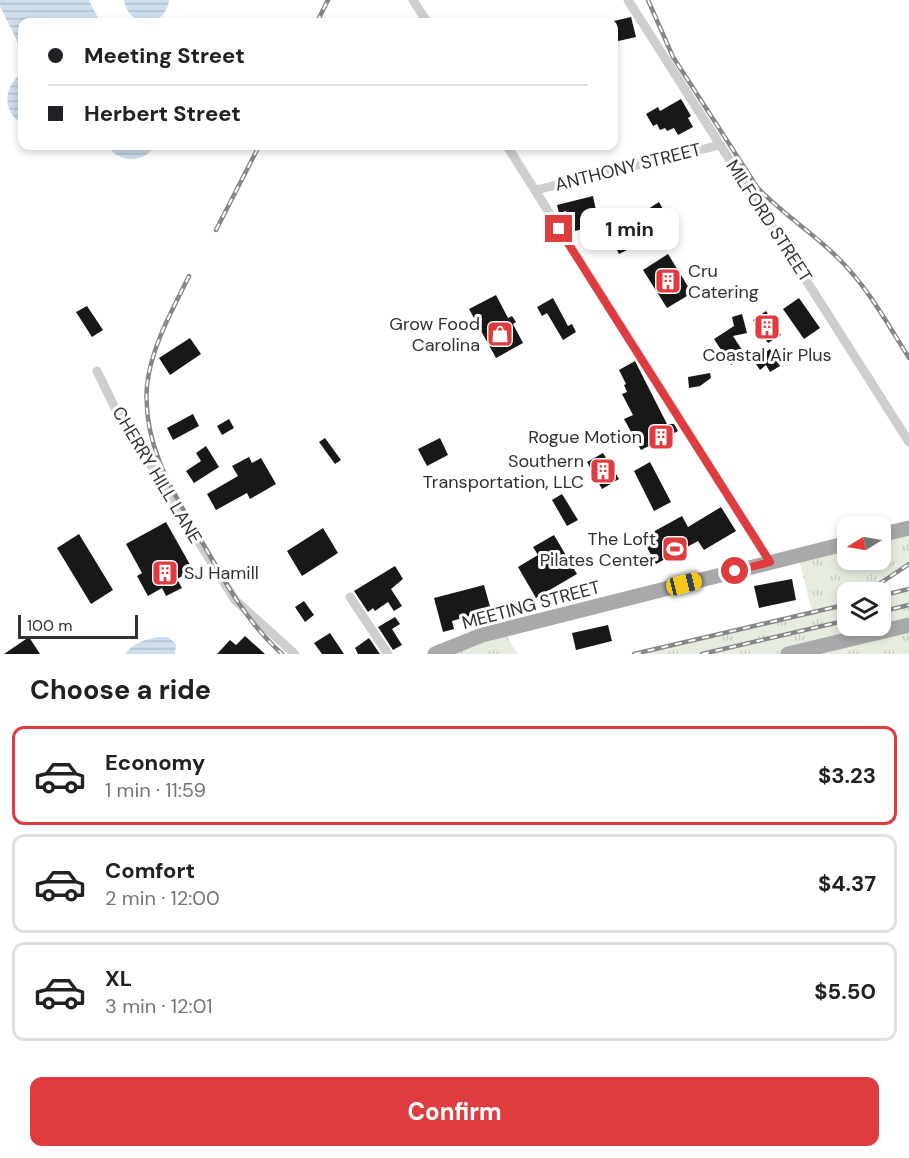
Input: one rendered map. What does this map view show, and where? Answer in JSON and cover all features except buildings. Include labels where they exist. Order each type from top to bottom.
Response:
[{"type":"main road","points":[[891,532],[909,528]]},
{"type":"main road","name":"MEETING STREET","points":[[435,654],[482,635],[837,546]]},
{"type":"main road","points":[[788,654],[909,625]]},
{"type":"street","points":[[413,0],[424,18]]},
{"type":"street","name":"MILFORD STREET","points":[[628,0],[909,442]]},
{"type":"street","name":"ANTHONY STREET","points":[[536,190],[720,144]]},
{"type":"street","points":[[510,150],[618,325],[770,562]]},
{"type":"street","name":"CHERRY HILL LANE","points":[[98,371],[114,406],[235,600],[295,654]]},
{"type":"street","points":[[350,597],[388,654]]},
{"type":"green space","points":[[909,528],[909,564],[885,582],[837,582],[837,636],[891,636],[891,594],[909,589],[909,654],[634,654],[812,612],[798,555],[837,545],[837,570],[891,570],[891,532]]},
{"type":"green space","points":[[503,630],[518,654],[435,654]]},
{"type":"water","points":[[0,0],[89,0],[98,18],[18,18],[18,43],[0,6]]},
{"type":"water","points":[[124,0],[169,0],[166,10],[158,18],[136,18],[127,10]]},
{"type":"water","points":[[18,77],[18,121],[11,113],[7,99],[11,85]]},
{"type":"water","points":[[110,150],[152,150],[144,156],[131,159]]},
{"type":"water","points":[[157,637],[168,637],[176,644],[175,654],[125,654],[135,645]]},
{"type":"railway","points":[[319,18],[328,0]]},
{"type":"railway","points":[[648,0],[673,57],[757,187],[848,268],[876,305],[909,358]]},
{"type":"railway","points":[[216,230],[257,150]]},
{"type":"railway","points":[[189,276],[163,330],[149,372],[147,408],[150,430],[163,471],[222,576],[248,617],[282,654]]},
{"type":"railway","points":[[882,582],[909,564]]},
{"type":"railway","points":[[891,593],[909,589]]},
{"type":"railway","points":[[891,609],[909,605]]},
{"type":"railway","points":[[634,654],[837,607]]},
{"type":"railway","points":[[702,654],[837,623]]},
{"type":"place","name":"Cru Catering","points":[[668,281]]},
{"type":"place","name":"Coastal Air Plus","points":[[767,327]]},
{"type":"place","name":"Grow Food Carolina","points":[[500,334]]},
{"type":"place","name":"Rogue Motion","points":[[661,437]]},
{"type":"place","name":"Southern Transportation, LLC","points":[[603,471]]},
{"type":"place","name":"The Loft Pilates Center","points":[[675,549]]},
{"type":"place","name":"SJ Hamill","points":[[165,573]]},
{"type":"route","points":[[559,229],[770,562],[735,571]]}]
